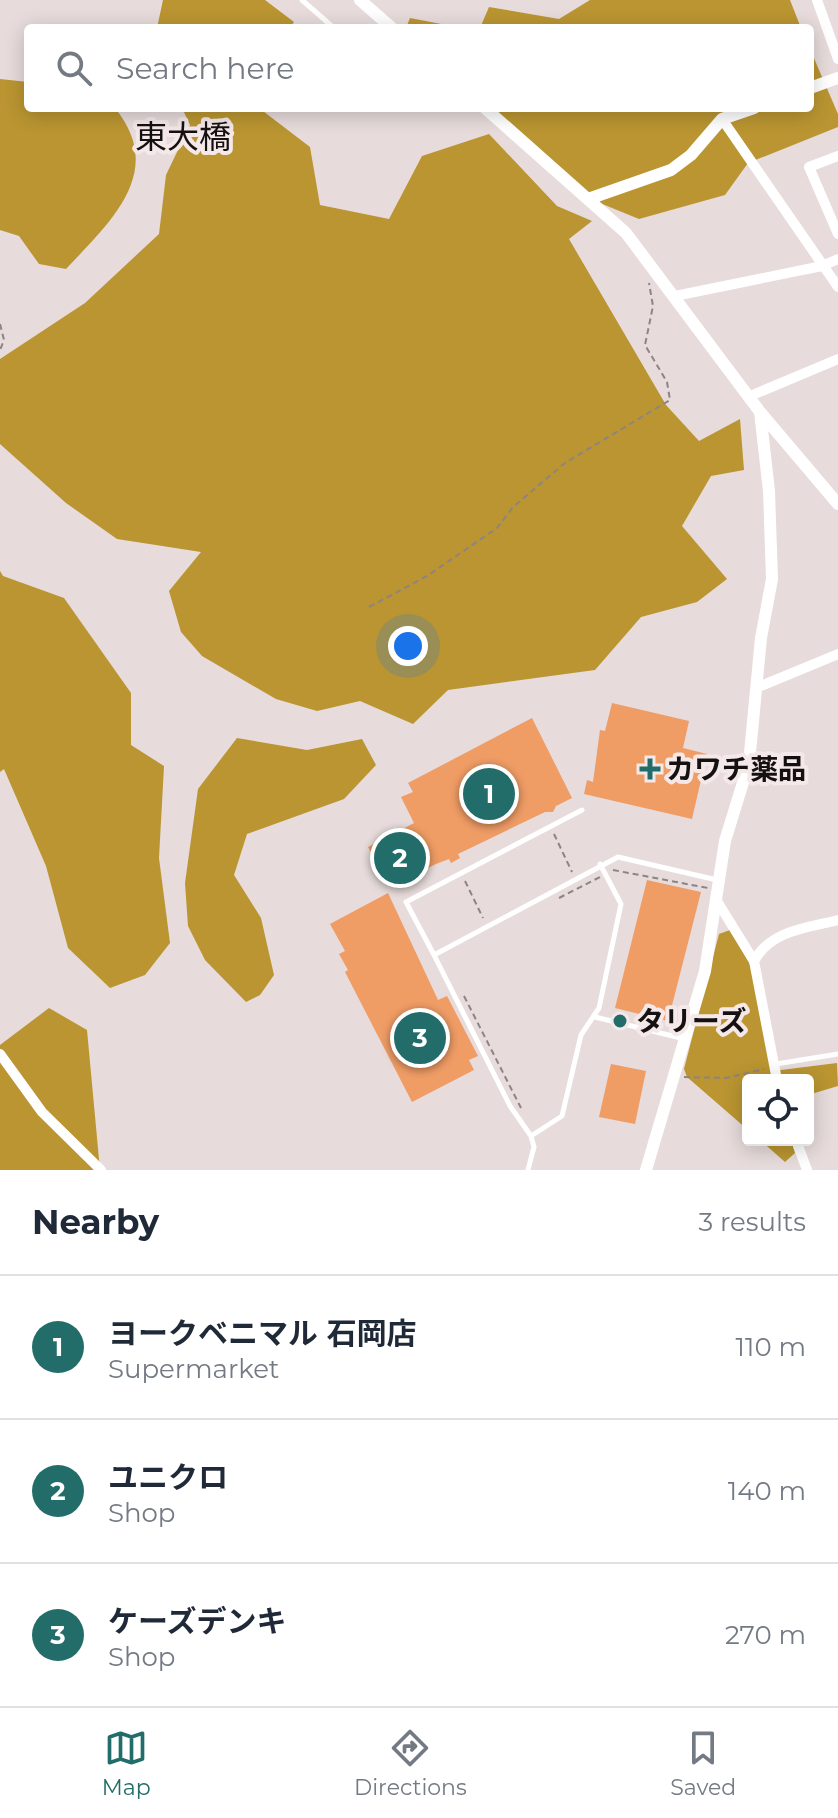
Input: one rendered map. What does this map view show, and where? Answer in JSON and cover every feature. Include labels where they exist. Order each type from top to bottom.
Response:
[{"type":"street","points":[[360,0],[387,24]]},
{"type":"street","points":[[817,0],[838,59]]},
{"type":"street","points":[[814,87],[838,78]]},
{"type":"street","points":[[490,112],[591,198],[626,233],[760,412],[838,504]]},
{"type":"street","points":[[591,198],[671,170],[691,155],[722,119],[742,112]]},
{"type":"street","points":[[722,119],[838,287]]},
{"type":"street","points":[[838,156],[809,167],[838,234]]},
{"type":"street","points":[[675,296],[822,266],[838,259]]},
{"type":"street","points":[[750,396],[838,359]]},
{"type":"street","points":[[646,1170],[705,971],[725,841],[749,763],[772,579],[769,491],[760,412]]},
{"type":"street","points":[[756,688],[838,654]]},
{"type":"street","points":[[717,890],[754,961],[775,1074]]},
{"type":"street","points":[[754,961],[768,941],[779,935],[838,920]]},
{"type":"street","points":[[0,1054],[42,1112],[101,1170]]},
{"type":"street","points":[[798,1146],[807,1170]]},
{"type":"lane","points":[[302,0],[329,24]]},
{"type":"lane","points":[[528,1170],[534,1147],[531,1136],[510,1106],[406,902],[582,810]]},
{"type":"lane","points":[[434,955],[618,857],[717,890]]},
{"type":"lane","points":[[531,1136],[562,1116],[581,1035],[595,1017],[621,904],[600,864]]},
{"type":"lane","points":[[595,1017],[686,1040]]},
{"type":"lane","points":[[773,1066],[838,1054]]},
{"type":"path","points":[[369,607],[427,576],[497,528],[513,507],[558,469],[670,400],[667,382],[645,345],[653,306],[648,279],[653,267]]},
{"type":"path","points":[[0,324],[4,340],[0,350]]},
{"type":"path","points":[[550,826],[580,887]]},
{"type":"path","points":[[554,900],[615,869],[717,890]]},
{"type":"path","points":[[460,872],[487,926]]},
{"type":"path","points":[[464,995],[524,1114]]},
{"type":"path","points":[[675,1077],[726,1078],[773,1066]]},
{"type":"shaded area","points":[[163,0],[265,0],[294,22],[293,24],[158,24]]},
{"type":"shaded area","points":[[590,0],[790,0],[799,24],[482,24],[489,7],[559,19]]},
{"type":"shaded area","points":[[410,18],[441,24],[408,24]]},
{"type":"shaded area","points":[[814,58],[838,114],[838,127],[748,163],[725,195],[639,219],[573,192],[493,112],[814,112]]},
{"type":"shaded area","points":[[0,79],[24,82],[24,112],[118,112],[130,131],[135,154],[134,175],[115,214],[66,269],[39,264],[19,236],[0,230]]},
{"type":"shaded area","points":[[184,112],[264,112],[310,147],[320,205],[389,219],[422,156],[489,134],[557,206],[592,221],[569,239],[666,405],[699,441],[740,419],[744,470],[711,476],[682,526],[727,579],[697,602],[641,617],[595,670],[448,690],[413,724],[360,701],[317,711],[276,699],[202,656],[181,632],[169,591],[201,552],[117,539],[66,503],[0,444],[0,359],[85,303],[159,234],[166,175],[190,125]]},
{"type":"shaded area","points":[[0,571],[3,576],[64,598],[131,693],[131,745],[164,766],[159,858],[170,943],[145,975],[110,988],[68,948],[46,866],[4,769],[0,772]]},
{"type":"shaded area","points":[[237,738],[307,750],[362,739],[376,765],[344,799],[247,834],[234,875],[261,918],[274,975],[260,995],[246,1002],[205,960],[188,926],[185,883],[198,789]]},
{"type":"shaded area","points":[[730,930],[756,975],[773,1071],[837,1063],[838,1086],[814,1093],[814,1074],[742,1074],[742,1125],[687,1077],[684,1069],[719,934]]},
{"type":"shaded area","points":[[49,1008],[87,1030],[100,1170],[0,1170],[0,1045]]},
{"type":"shaded area","points":[[767,1146],[793,1146],[795,1153],[785,1162]]},
{"type":"building","name":"カワチ薬品","points":[[612,703],[689,721],[683,748],[707,754],[692,819],[584,794],[587,780],[593,782],[600,730],[605,731]]},
{"type":"building","points":[[532,718],[572,798],[556,806],[553,812],[545,812],[458,854],[460,858],[451,863],[449,859],[436,864],[390,887],[368,847],[414,823],[401,797],[413,792],[408,783]]},
{"type":"building","points":[[647,880],[701,892],[668,1021],[615,1008]]},
{"type":"building","points":[[388,893],[438,1000],[447,996],[478,1056],[469,1060],[474,1070],[412,1102],[345,972],[348,970],[339,954],[345,951],[330,924]]},
{"type":"building","points":[[611,1064],[646,1071],[635,1124],[599,1117]]},
{"type":"place","name":"カワチ薬品","points":[[650,769]]},
{"type":"place","name":"ヨークベニマル 石岡店","points":[[489,794]]},
{"type":"place","name":"ユニクロ","points":[[400,858]]},
{"type":"place","name":"タリーズ","points":[[620,1021]]},
{"type":"place","name":"ケーズデンキ","points":[[420,1038]]},
{"type":"district","name":"東大橋","points":[[183,137]]}]
